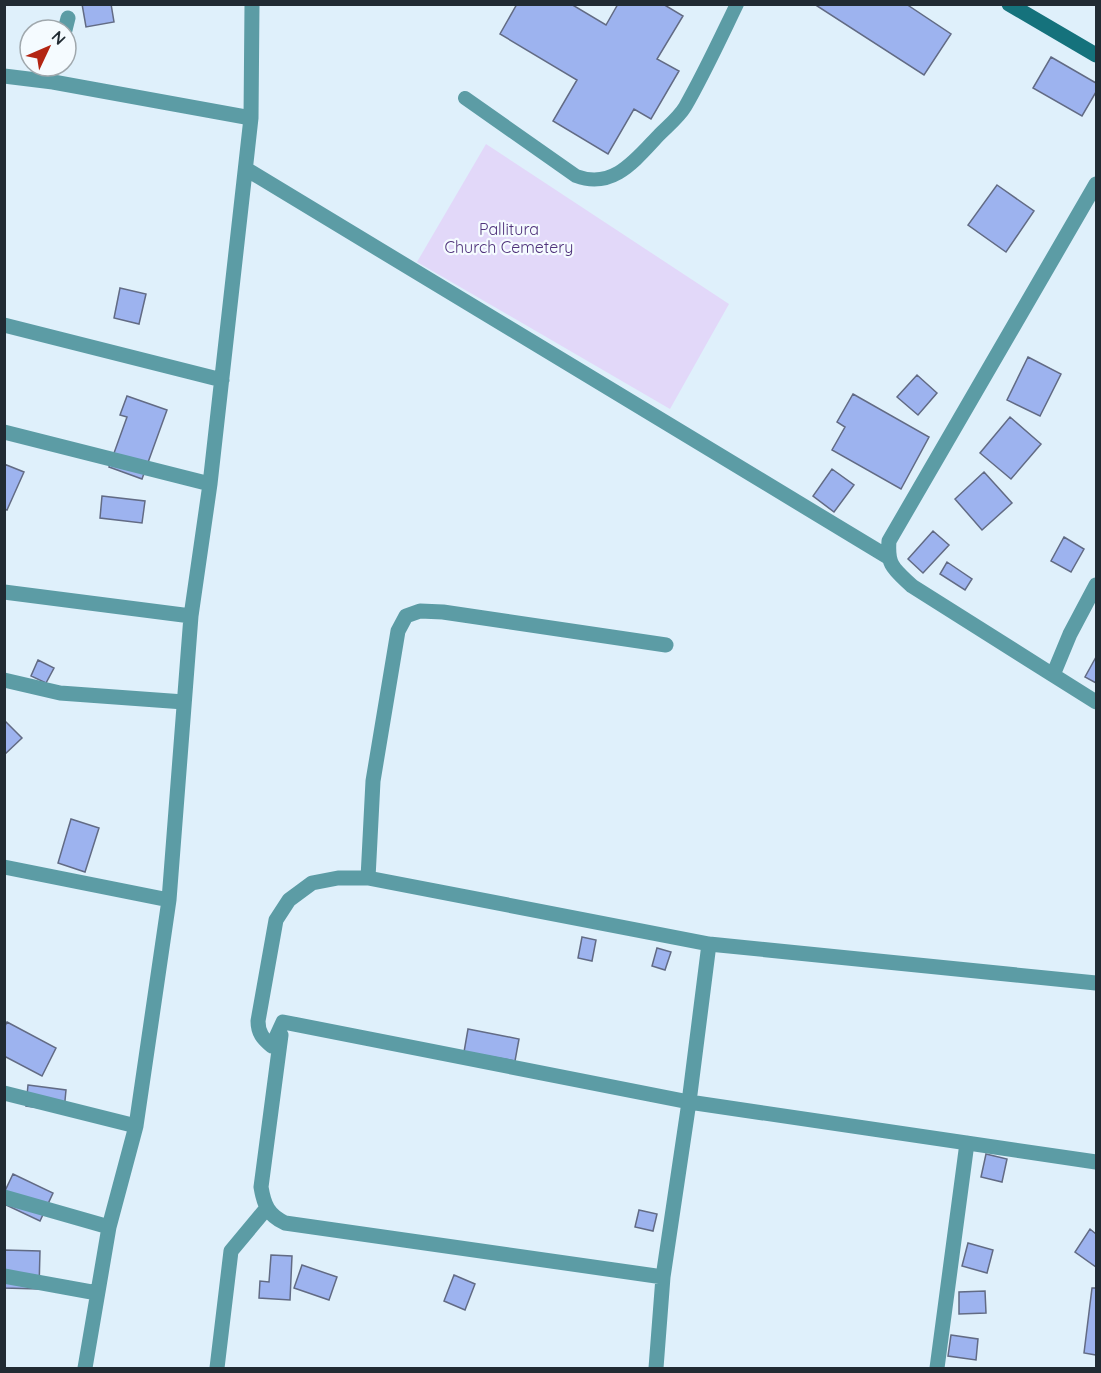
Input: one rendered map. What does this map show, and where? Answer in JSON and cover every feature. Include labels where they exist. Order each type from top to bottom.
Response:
[{"type":"main road","points":[[1009,4],[1096,55]]},
{"type":"street","points":[[85,1368],[109,1227],[136,1126],[169,900],[191,616],[210,484],[251,118],[252,4]]},
{"type":"street","points":[[4,76],[53,82],[251,118]]},
{"type":"street","points":[[53,82],[54,78]]},
{"type":"street","points":[[246,169],[888,557]]},
{"type":"street","points":[[1096,184],[889,540],[888,557],[894,569],[912,586],[1096,702]]},
{"type":"street","points":[[4,325],[222,380]]},
{"type":"street","points":[[4,432],[210,484]]},
{"type":"street","points":[[1053,675],[1070,634],[1096,585]]},
{"type":"street","points":[[4,592],[191,616]]},
{"type":"street","points":[[368,878],[373,780],[398,631],[406,616],[420,611],[443,612],[666,645]]},
{"type":"street","points":[[4,680],[60,693],[184,702]]},
{"type":"street","points":[[4,867],[169,900]]},
{"type":"street","points":[[283,1022],[272,1046],[258,1030],[258,1021],[276,920],[289,900],[312,883],[338,878],[368,878],[709,944],[1096,983]]},
{"type":"street","points":[[656,1368],[663,1277],[689,1102],[709,944]]},
{"type":"street","points":[[283,1022],[689,1102],[1096,1162]]},
{"type":"street","points":[[283,1022],[261,1187],[266,1209],[275,1218],[285,1223],[663,1277]]},
{"type":"street","points":[[4,1093],[136,1126]]},
{"type":"street","points":[[936,1368],[967,1143]]},
{"type":"street","points":[[4,1197],[109,1227]]},
{"type":"street","points":[[217,1368],[231,1251],[266,1209]]},
{"type":"street","points":[[4,1276],[97,1293]]},
{"type":"lane","points":[[465,98],[576,176],[588,181],[605,179],[621,172],[684,110],[738,4]]},
{"type":"green space","name":"Pallitura Church Cemetery","points":[[486,144],[729,304],[670,409],[417,262]]},
{"type":"building","points":[[82,4],[111,4],[114,22],[86,27]]},
{"type":"building","points":[[517,4],[571,4],[606,25],[618,4],[663,4],[683,16],[657,59],[679,71],[651,119],[634,109],[608,154],[553,121],[577,80],[500,34]]},
{"type":"building","points":[[814,4],[906,4],[951,34],[924,75]]},
{"type":"building","points":[[1051,57],[1096,83],[1096,92],[1082,116],[1033,88]]},
{"type":"building","points":[[997,185],[1034,211],[1006,252],[968,225]]},
{"type":"building","points":[[120,288],[146,294],[139,324],[114,318]]},
{"type":"building","points":[[1028,357],[1061,374],[1040,416],[1007,400]]},
{"type":"building","points":[[917,375],[937,393],[918,415],[897,397]]},
{"type":"building","points":[[853,394],[929,437],[901,489],[832,450],[845,427],[837,422]]},
{"type":"building","points":[[127,396],[167,410],[142,479],[109,467],[127,417],[120,415]]},
{"type":"building","points":[[1010,417],[1041,444],[1011,479],[980,453]]},
{"type":"building","points":[[4,464],[24,472],[7,510],[4,509]]},
{"type":"building","points":[[832,469],[854,485],[834,512],[813,496]]},
{"type":"building","points":[[984,472],[1012,503],[982,530],[955,499]]},
{"type":"building","points":[[102,496],[145,501],[142,523],[100,518]]},
{"type":"building","points":[[933,531],[949,545],[923,573],[908,559]]},
{"type":"building","points":[[1064,537],[1084,549],[1071,572],[1051,561]]},
{"type":"building","points":[[947,562],[972,579],[965,590],[940,574]]},
{"type":"building","points":[[1096,657],[1096,683],[1085,677]]},
{"type":"building","points":[[38,660],[54,668],[46,683],[31,676]]},
{"type":"building","points":[[4,720],[22,738],[4,755]]},
{"type":"building","points":[[71,819],[99,828],[85,872],[58,863]]},
{"type":"building","points":[[582,937],[596,940],[592,961],[578,958]]},
{"type":"building","points":[[657,948],[671,952],[665,970],[652,966]]},
{"type":"building","points":[[7,1022],[56,1048],[42,1076],[4,1056],[4,1028]]},
{"type":"building","points":[[468,1029],[519,1039],[515,1061],[464,1052]]},
{"type":"building","points":[[28,1085],[66,1090],[64,1111],[26,1106]]},
{"type":"building","points":[[986,1154],[1007,1159],[1002,1182],[981,1177]]},
{"type":"building","points":[[13,1174],[53,1193],[40,1221],[4,1204],[4,1193]]},
{"type":"building","points":[[639,1210],[657,1214],[653,1231],[635,1227]]},
{"type":"building","points":[[1090,1229],[1096,1234],[1096,1267],[1075,1252]]},
{"type":"building","points":[[968,1243],[993,1250],[987,1273],[962,1266]]},
{"type":"building","points":[[4,1250],[40,1251],[39,1289],[4,1288]]},
{"type":"building","points":[[271,1255],[292,1256],[290,1300],[259,1298],[260,1281],[269,1282]]},
{"type":"building","points":[[302,1265],[337,1277],[329,1300],[294,1288]]},
{"type":"building","points":[[454,1275],[475,1284],[465,1310],[444,1301]]},
{"type":"building","points":[[1092,1288],[1096,1288],[1096,1355],[1084,1353]]},
{"type":"building","points":[[985,1291],[986,1313],[959,1314],[959,1292]]},
{"type":"building","points":[[951,1335],[978,1339],[976,1360],[948,1356]]}]
